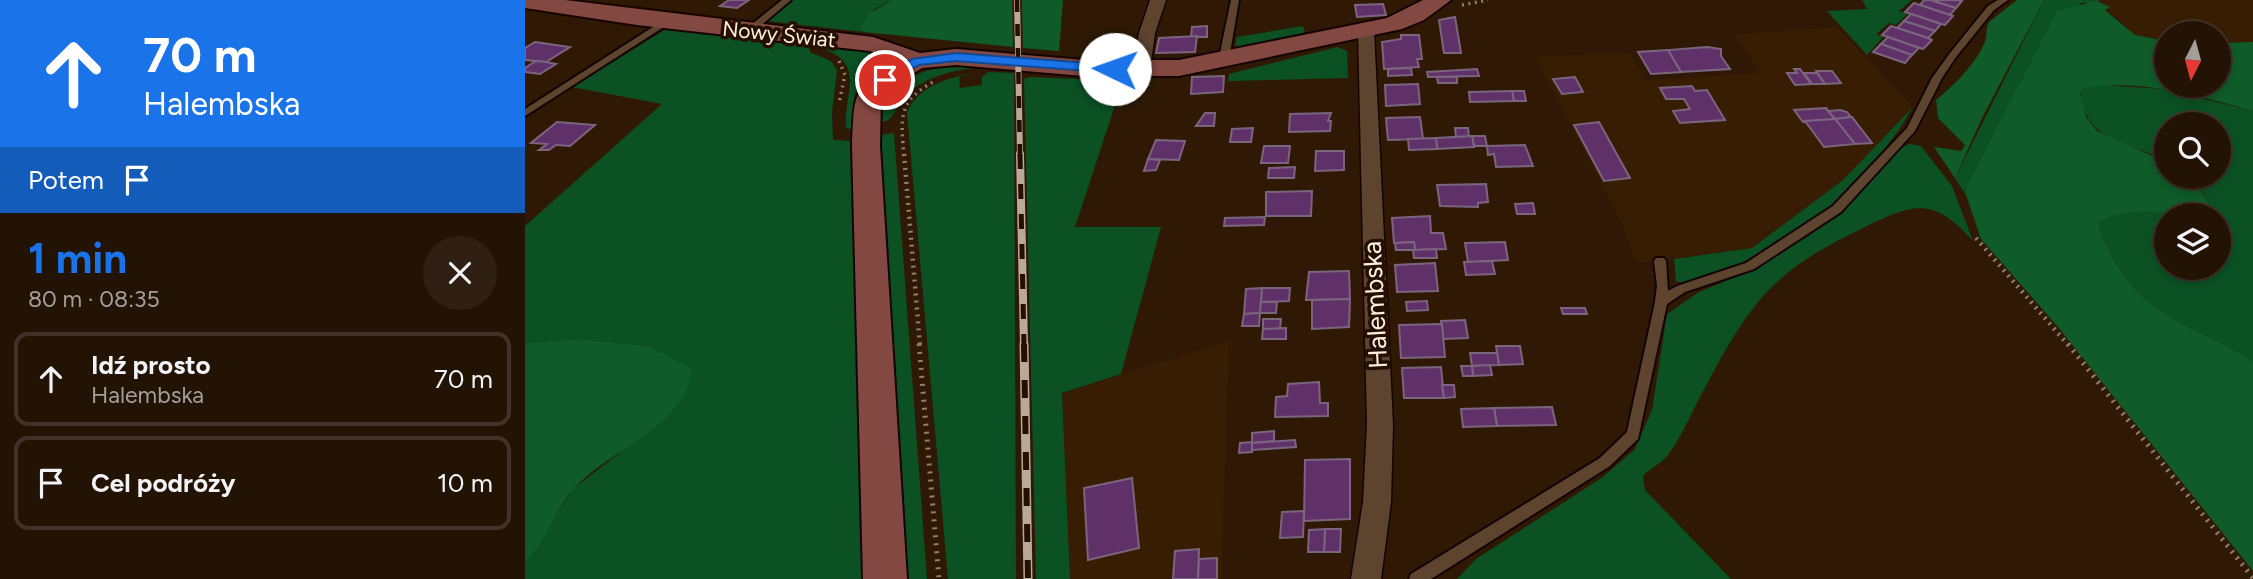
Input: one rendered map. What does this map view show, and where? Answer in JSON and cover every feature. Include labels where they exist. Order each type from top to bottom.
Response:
[{"type":"street","points":[[1141,69],[1149,39],[1147,33],[1158,0]]},
{"type":"street","name":"Nowy Świat","points":[[536,1],[667,22],[873,44],[916,61],[956,57],[1141,69],[1228,60],[1366,30],[1416,15],[1439,0]]},
{"type":"street","name":"Halembska","points":[[1366,30],[1373,268],[1382,439],[1373,551],[1366,579]]},
{"type":"street","points":[[885,579],[867,173],[868,97],[885,80],[916,61]]},
{"type":"lane","points":[[750,30],[787,0]]},
{"type":"lane","points":[[1228,60],[1225,53],[1235,0]]},
{"type":"lane","points":[[1661,302],[1681,289],[1750,266],[1836,209],[1910,129],[1953,55],[1991,8],[2004,0]]},
{"type":"lane","points":[[525,113],[667,22]]},
{"type":"lane","points":[[1417,579],[1605,462],[1633,435],[1661,302],[1663,286],[1660,261]]},
{"type":"path","points":[[834,58],[845,75],[839,105]]},
{"type":"path","points":[[901,123],[939,579]]},
{"type":"path","points":[[1976,238],[2054,327],[2253,578]]},
{"type":"shaded area","points":[[1008,0],[1022,0],[1023,48],[1008,46]]},
{"type":"shaded area","points":[[2098,0],[2253,0],[2253,42],[2231,43],[2231,21],[2154,21],[2154,39],[2135,35]]},
{"type":"shaded area","points":[[1837,27],[1913,107],[1843,180],[1751,248],[1637,263],[1619,217],[1536,57],[1630,53],[1644,80],[1762,73],[1735,35]]},
{"type":"shaded area","points":[[1229,341],[1221,579],[1070,579],[1062,393]]},
{"type":"green space","points":[[793,0],[892,0],[875,9],[860,28],[864,32],[767,21]]},
{"type":"green space","points":[[892,0],[1012,0],[1013,47],[864,32],[860,28],[869,14]]},
{"type":"green space","points":[[1022,0],[1063,0],[1059,51],[1023,48]]},
{"type":"green space","points":[[1862,0],[1912,0],[1899,11],[1907,14],[1896,25],[1889,23],[1876,34],[1883,37],[1867,55],[1827,11],[1867,9]]},
{"type":"green space","points":[[2017,0],[2044,0],[1982,118],[1955,178],[1934,147],[1961,151],[1965,145],[1938,118],[1936,100],[1975,60],[1985,41],[1989,22]]},
{"type":"green space","points":[[2044,0],[2098,0],[2100,3],[2081,3],[1967,187],[1966,195],[1955,178]]},
{"type":"green space","points":[[2096,1],[2110,7],[2105,10],[2135,35],[2154,39],[2154,88],[2125,85],[2082,89],[2080,94],[2086,117],[2097,131],[2154,157],[2154,189],[2197,189],[2209,203],[2154,203],[2154,212],[2123,214],[2099,222],[2103,238],[2115,261],[2144,297],[2177,321],[2253,361],[2253,571],[2058,327],[1981,239],[1966,188],[2057,11]]},
{"type":"green space","points":[[671,26],[812,42],[808,46],[810,52],[831,61],[837,70],[832,112],[833,140],[852,141],[866,579],[525,579],[525,562],[574,488],[665,418],[649,346],[579,339],[525,343],[525,226],[662,104],[572,87]]},
{"type":"green space","points":[[1303,26],[1305,34],[1240,48],[1235,46],[1237,37]]},
{"type":"green space","points":[[2253,42],[2253,111],[2205,98],[2231,98],[2231,43]]},
{"type":"green space","points":[[830,45],[864,50],[877,60],[855,94],[851,129],[846,128],[849,72],[838,56],[826,50]]},
{"type":"green space","points":[[1338,47],[1347,51],[1348,78],[1228,81],[1229,74]]},
{"type":"green space","points":[[948,66],[997,66],[960,70],[925,81],[905,96],[893,115],[881,123],[886,98],[893,89],[912,76]]},
{"type":"green space","points":[[988,72],[1014,73],[1016,579],[948,579],[907,112],[919,96],[936,84],[955,77],[975,73],[959,77],[960,88],[982,85],[982,77]]},
{"type":"green space","points":[[1030,77],[1123,81],[1075,227],[1161,227],[1121,374],[1062,393],[1070,579],[1036,579],[1024,79]]},
{"type":"green space","points":[[2100,85],[2154,88],[2154,98],[2200,98],[2253,111],[2253,361],[2177,321],[2144,297],[2115,261],[2099,222],[2123,214],[2154,212],[2154,280],[2231,280],[2231,203],[2209,203],[2197,189],[2231,189],[2231,112],[2154,112],[2154,156],[2117,141],[2096,128],[2088,118],[2080,96],[2082,89]]},
{"type":"green space","points":[[1913,107],[1876,159],[1820,215],[1731,268],[1689,282],[1676,281],[1674,259],[1752,248],[1843,180]]},
{"type":"green space","points":[[894,133],[927,579],[904,579],[879,166],[881,135]]},
{"type":"green space","points":[[1909,144],[1921,146],[1952,186],[1973,241],[1947,217],[1924,208],[1912,209],[1884,218],[1836,242],[1788,272],[1753,308],[1738,330],[1673,448],[1665,459],[1643,476],[1645,490],[1731,579],[1457,579],[1476,559],[1603,477],[1635,449],[1652,410],[1667,314],[1699,292],[1760,267],[1838,215],[1900,148]]},
{"type":"green space","points":[[579,339],[649,346],[692,369],[686,390],[675,407],[661,423],[605,462],[573,490],[539,545],[525,562],[525,343]]},
{"type":"building","points":[[729,0],[749,0],[737,8],[720,6]]},
{"type":"building","points":[[1924,0],[1956,8],[1950,15],[1920,5]]},
{"type":"building","points":[[1931,0],[1958,0],[1962,1],[1956,8]]},
{"type":"building","points":[[1914,3],[1953,16],[1945,25],[1905,12]]},
{"type":"building","points":[[1383,4],[1386,15],[1357,17],[1355,5]]},
{"type":"building","points":[[1911,14],[1941,24],[1935,31],[1904,21]]},
{"type":"building","points":[[1455,17],[1461,53],[1444,53],[1439,20]]},
{"type":"building","points":[[1904,21],[1935,31],[1928,38],[1897,28]]},
{"type":"building","points":[[1207,26],[1207,37],[1191,37],[1192,27]]},
{"type":"building","points":[[1891,26],[1932,40],[1923,49],[1882,35]]},
{"type":"building","points":[[1401,35],[1419,35],[1422,59],[1417,59],[1419,67],[1384,69],[1382,42],[1401,39]]},
{"type":"building","points":[[1197,36],[1195,52],[1156,53],[1159,38]]},
{"type":"building","points":[[1888,37],[1919,48],[1912,55],[1881,44]]},
{"type":"building","points":[[535,42],[570,47],[546,62],[525,60],[525,48]]},
{"type":"building","points":[[1881,44],[1912,55],[1905,63],[1873,52]]},
{"type":"building","points":[[1707,47],[1721,49],[1721,56],[1730,69],[1681,72],[1668,50]]},
{"type":"building","points":[[1668,50],[1681,72],[1651,74],[1638,52]]},
{"type":"building","points":[[536,61],[556,64],[540,74],[525,72],[525,68]]},
{"type":"building","points":[[1411,68],[1412,75],[1388,76],[1388,69]]},
{"type":"building","points":[[1477,69],[1479,76],[1428,77],[1427,72]]},
{"type":"building","points":[[1794,69],[1800,69],[1811,84],[1795,85],[1787,73],[1797,73]]},
{"type":"building","points":[[1816,71],[1832,71],[1841,83],[1825,84]]},
{"type":"building","points":[[1804,73],[1817,73],[1825,84],[1812,84]]},
{"type":"building","points":[[1224,76],[1223,92],[1191,94],[1192,77]]},
{"type":"building","points":[[1437,77],[1457,77],[1457,83],[1438,83]]},
{"type":"building","points":[[1575,77],[1583,92],[1562,94],[1553,79]]},
{"type":"building","points":[[1418,84],[1420,104],[1386,106],[1385,85]]},
{"type":"building","points":[[1692,86],[1695,91],[1707,90],[1725,120],[1680,123],[1673,111],[1690,109],[1684,99],[1666,99],[1660,88]]},
{"type":"building","points":[[1512,91],[1524,91],[1526,101],[1514,101]]},
{"type":"building","points":[[1512,91],[1514,101],[1470,102],[1469,92]]},
{"type":"building","points":[[1826,108],[1835,119],[1803,122],[1794,110]]},
{"type":"building","points":[[1840,110],[1851,117],[1835,119],[1828,111]]},
{"type":"building","points":[[1205,113],[1215,113],[1214,126],[1196,126]]},
{"type":"building","points":[[1331,113],[1328,121],[1331,121],[1330,131],[1289,132],[1290,114]]},
{"type":"building","points":[[1420,117],[1423,139],[1388,140],[1386,118]]},
{"type":"building","points":[[1852,117],[1872,143],[1855,144],[1835,119]]},
{"type":"building","points":[[1835,119],[1855,144],[1824,147],[1805,121]]},
{"type":"building","points":[[557,122],[595,125],[570,146],[556,145],[549,150],[539,150],[547,144],[531,143]]},
{"type":"building","points":[[1599,122],[1630,178],[1604,181],[1574,125]]},
{"type":"building","points":[[1253,128],[1251,142],[1230,142],[1232,129]]},
{"type":"building","points":[[1455,128],[1468,128],[1469,137],[1456,137]]},
{"type":"building","points":[[1472,136],[1485,136],[1487,146],[1474,146]]},
{"type":"building","points":[[1472,136],[1474,147],[1437,149],[1436,138]]},
{"type":"building","points":[[1436,138],[1437,149],[1409,150],[1408,139]]},
{"type":"building","points":[[1156,140],[1185,141],[1179,160],[1148,159]]},
{"type":"building","points":[[1525,145],[1533,166],[1496,167],[1494,154],[1488,155],[1487,146]]},
{"type":"building","points":[[1264,146],[1290,146],[1288,163],[1261,163]]},
{"type":"building","points":[[1316,151],[1344,151],[1344,170],[1315,171]]},
{"type":"building","points":[[1148,159],[1160,160],[1156,170],[1144,171]]},
{"type":"building","points":[[1295,167],[1294,178],[1268,178],[1269,168]]},
{"type":"building","points":[[1486,184],[1488,202],[1478,203],[1478,207],[1440,206],[1437,185]]},
{"type":"building","points":[[1312,191],[1311,216],[1266,216],[1266,192]]},
{"type":"building","points":[[1533,203],[1535,214],[1517,214],[1515,204]]},
{"type":"building","points":[[1430,216],[1431,233],[1443,233],[1446,249],[1415,250],[1414,242],[1394,243],[1392,218]]},
{"type":"building","points":[[1265,217],[1264,225],[1224,226],[1225,218]]},
{"type":"building","points":[[1414,242],[1415,250],[1396,250],[1395,243]]},
{"type":"building","points":[[1505,242],[1508,260],[1468,262],[1465,243]]},
{"type":"building","points":[[1436,249],[1437,258],[1414,258],[1413,250]]},
{"type":"building","points":[[1492,261],[1495,274],[1466,275],[1464,262]]},
{"type":"building","points":[[1435,263],[1438,291],[1397,292],[1395,265]]},
{"type":"building","points":[[1349,271],[1350,299],[1306,300],[1309,272]]},
{"type":"building","points":[[1262,288],[1290,288],[1289,301],[1261,302]]},
{"type":"building","points":[[1262,288],[1260,313],[1244,314],[1246,289]]},
{"type":"building","points":[[1350,299],[1349,327],[1312,329],[1312,300]]},
{"type":"building","points":[[1427,301],[1428,310],[1407,311],[1406,302]]},
{"type":"building","points":[[1261,302],[1277,302],[1276,313],[1260,313]]},
{"type":"building","points":[[1561,308],[1585,308],[1587,314],[1563,314]]},
{"type":"building","points":[[1260,313],[1259,326],[1242,326],[1244,314]]},
{"type":"building","points":[[1263,319],[1281,319],[1280,329],[1263,329]]},
{"type":"building","points":[[1465,320],[1468,338],[1443,339],[1441,321]]},
{"type":"building","points":[[1442,324],[1445,357],[1401,358],[1399,325]]},
{"type":"building","points":[[1286,328],[1286,339],[1262,339],[1263,329]]},
{"type":"building","points":[[1496,346],[1520,346],[1523,364],[1499,365]]},
{"type":"building","points":[[1470,353],[1497,353],[1499,365],[1472,366]]},
{"type":"building","points":[[1490,365],[1492,375],[1473,376],[1472,366]]},
{"type":"building","points":[[1461,366],[1472,366],[1473,376],[1463,376]]},
{"type":"building","points":[[1441,367],[1444,398],[1404,398],[1402,368]]},
{"type":"building","points":[[1319,382],[1320,403],[1328,403],[1328,416],[1275,417],[1276,397],[1287,396],[1288,384]]},
{"type":"building","points":[[1442,385],[1454,385],[1455,397],[1444,398]]},
{"type":"building","points":[[1552,407],[1556,425],[1497,426],[1494,408]]},
{"type":"building","points":[[1494,408],[1497,426],[1463,427],[1461,409]]},
{"type":"building","points":[[1274,431],[1274,441],[1252,443],[1252,433]]},
{"type":"building","points":[[1295,440],[1296,447],[1252,450],[1252,443]]},
{"type":"building","points":[[1252,442],[1252,452],[1239,453],[1240,443]]},
{"type":"building","points":[[1350,459],[1350,519],[1304,521],[1305,460]]},
{"type":"building","points":[[1132,478],[1139,548],[1088,560],[1084,488]]},
{"type":"building","points":[[1304,511],[1303,537],[1280,538],[1282,512]]},
{"type":"building","points":[[1325,529],[1341,529],[1340,552],[1324,552]]},
{"type":"building","points":[[1325,529],[1324,552],[1308,552],[1309,530]]},
{"type":"building","points":[[1199,549],[1198,579],[1173,579],[1175,551]]},
{"type":"building","points":[[1217,558],[1217,579],[1198,579],[1199,559]]},
{"type":"railway","points":[[1017,0],[1020,156]]},
{"type":"railway","points":[[1020,154],[1024,346]]},
{"type":"railway","points":[[1024,344],[1028,579]]},
{"type":"route","points":[[885,80],[916,61],[956,57],[1115,69]]}]
